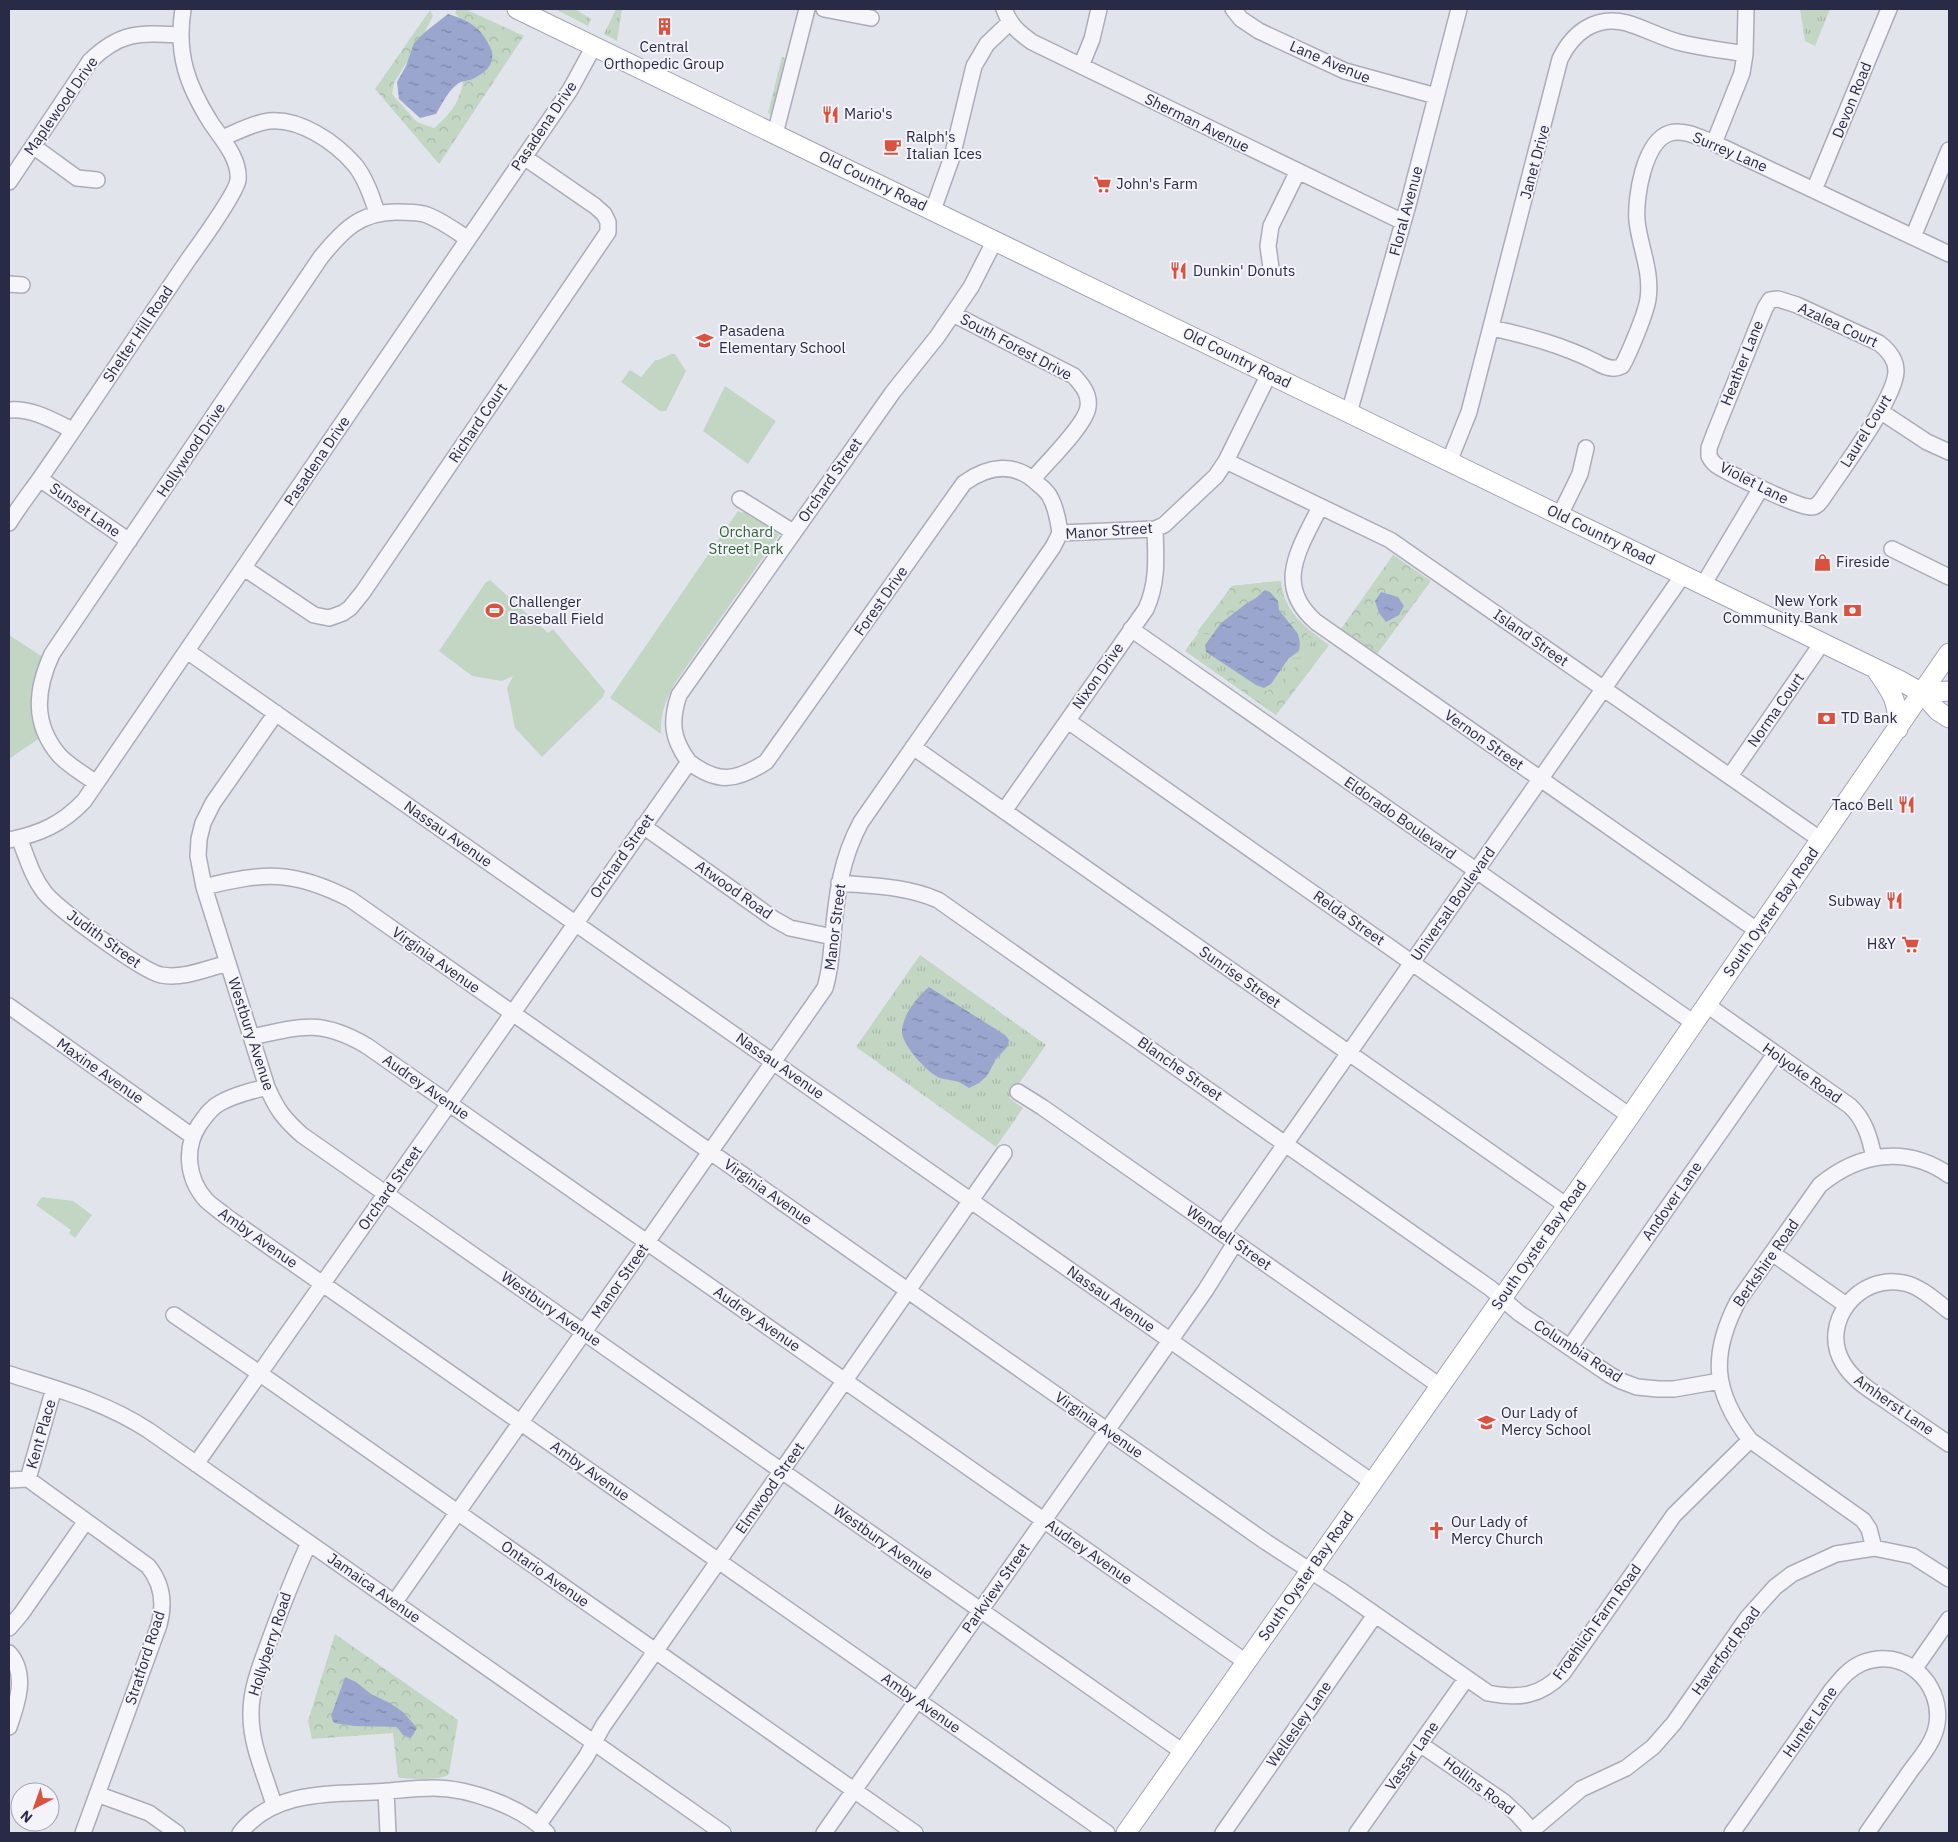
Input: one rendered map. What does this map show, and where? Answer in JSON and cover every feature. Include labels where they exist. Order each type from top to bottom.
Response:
[{"type":"main road","name":"Old Country Road","points":[[517,9],[545,15],[594,46],[1877,670],[1922,693],[1938,711],[1949,718]]},
{"type":"main road","name":"South Oyster Bay Road","points":[[1126,1833],[1630,1116],[1949,654]]},
{"type":"main road","points":[[1877,670],[1889,688],[1898,708],[1898,730]]},
{"type":"main road","points":[[1922,693],[1949,692]]},
{"type":"street","name":"Shelter Hill Road","points":[[9,523],[234,191],[238,181],[237,169],[230,150],[211,122],[191,86],[181,56],[183,9]]},
{"type":"street","points":[[775,134],[807,9]]},
{"type":"street","points":[[824,9],[872,18]]},
{"type":"street","points":[[1081,66],[1092,39],[1100,9]]},
{"type":"street","name":"Lane Avenue","points":[[1233,9],[1241,19],[1259,31],[1345,71],[1436,96]]},
{"type":"street","name":"Floral Avenue","points":[[1349,413],[1403,222],[1459,9]]},
{"type":"street","points":[[1714,143],[1742,74],[1745,54],[1746,9]]},
{"type":"street","name":"Devon Road","points":[[1814,190],[1889,9]]},
{"type":"street","points":[[933,210],[952,157],[974,66],[1006,16]]},
{"type":"street","name":"Sherman Avenue","points":[[1006,16],[1019,33],[1032,42],[1403,222]]},
{"type":"street","name":"Janet Drive","points":[[1449,462],[1469,412],[1560,59],[1574,36],[1594,24],[1616,21],[1678,42],[1745,54]]},
{"type":"street","name":"Maplewood Drive","points":[[9,182],[90,60],[122,38],[156,34],[181,36]]},
{"type":"street","name":"Pasadena Drive","points":[[14,839],[53,827],[84,801],[570,90],[594,46]]},
{"type":"street","points":[[222,138],[256,124],[269,121],[286,122],[304,127],[331,144],[354,165],[370,194],[377,213]]},
{"type":"street","name":"Surrey Lane","points":[[1492,328],[1546,341],[1603,366],[1613,368],[1622,366],[1641,322],[1648,300],[1648,273],[1638,229],[1637,202],[1649,153],[1661,139],[1668,134],[1677,132],[1690,134],[1714,143],[1949,254]]},
{"type":"street","points":[[33,146],[78,178],[97,180]]},
{"type":"street","points":[[1913,237],[1949,150]]},
{"type":"street","name":"Richard Court","points":[[244,568],[314,616],[328,618],[344,613],[350,608],[363,592],[572,286],[608,232],[608,222],[604,214],[595,206],[524,157]]},
{"type":"street","points":[[1270,268],[1268,246],[1271,226],[1298,171]]},
{"type":"street","name":"Hollywood Drive","points":[[96,783],[60,756],[44,735],[39,705],[43,674],[52,654],[321,257],[336,239],[350,227],[360,220],[377,213],[408,212],[424,214],[468,239]]},
{"type":"street","name":"Orchard Street","points":[[196,1464],[689,762],[678,748],[673,730],[674,710],[679,695],[893,392],[938,337],[971,287],[995,240]]},
{"type":"street","name":"Azalea Court","points":[[1775,299],[1797,305],[1879,342],[1888,350],[1894,360]]},
{"type":"street","name":"Heather Lane","points":[[1715,432],[1765,308],[1770,300],[1775,299]]},
{"type":"street","name":"South Forest Drive","points":[[953,314],[1074,376],[1082,385],[1087,395],[1088,407],[1085,416],[1033,479]]},
{"type":"street","name":"Laurel Court","points":[[1823,498],[1880,411],[1896,380],[1894,360]]},
{"type":"street","name":"Manor Street","points":[[394,1602],[825,988],[831,969],[839,883],[846,855],[861,822],[1053,547],[1060,533],[1155,529],[1164,525],[1216,476],[1226,461],[1269,374]]},
{"type":"street","points":[[9,410],[35,413],[72,430]]},
{"type":"street","points":[[1880,411],[1927,442],[1949,452]]},
{"type":"street","name":"Violet Lane","points":[[1715,432],[1708,448],[1712,461],[1761,488],[1804,506],[1812,507],[1817,505],[1823,498]]},
{"type":"street","points":[[1560,515],[1580,474],[1586,448]]},
{"type":"street","name":"Island Street","points":[[1226,461],[1390,540],[1820,840]]},
{"type":"street","name":"Forest Drive","points":[[689,762],[702,772],[727,777],[749,772],[766,762],[964,483],[979,473],[996,468],[1013,469],[1033,479],[1050,496],[1058,516],[1060,533]]},
{"type":"street","name":"Sunset Lane","points":[[40,479],[130,541]]},
{"type":"street","points":[[1704,585],[1761,488]]},
{"type":"street","points":[[740,499],[793,532]]},
{"type":"street","name":"Vernon Street","points":[[1320,507],[1296,556],[1292,578],[1294,591],[1306,613],[1316,622],[1758,931]]},
{"type":"street","name":"Nixon Drive","points":[[1004,811],[1146,610],[1155,585],[1155,529]]},
{"type":"street","points":[[1892,549],[1949,577]]},
{"type":"street","name":"Universal Boulevard","points":[[1223,1233],[1683,575]]},
{"type":"street","name":"Eldorado Boulevard","points":[[1131,629],[1694,1023]]},
{"type":"street","name":"Norma Court","points":[[1730,776],[1822,644]]},
{"type":"street","name":"Nassau Avenue","points":[[187,650],[1372,1482]]},
{"type":"street","name":"Westbury Avenue","points":[[276,713],[213,803],[203,823],[199,839],[198,856],[204,887],[267,1087],[273,1102],[290,1125],[1183,1752]]},
{"type":"street","name":"Relda Street","points":[[1068,721],[1630,1116]]},
{"type":"street","name":"Sunrise Street","points":[[913,747],[1567,1206]]},
{"type":"street","name":"Atwood Road","points":[[643,826],[774,919],[790,928],[833,937]]},
{"type":"street","name":"Judith Street","points":[[14,839],[34,876],[54,902],[145,969],[163,975],[180,976],[228,962]]},
{"type":"street","name":"Virginia Avenue","points":[[204,887],[248,877],[271,875],[296,878],[324,886],[350,899],[1310,1571]]},
{"type":"street","name":"Blanche Street","points":[[839,883],[906,889],[921,892],[938,900],[1285,1143],[1502,1298]]},
{"type":"street","name":"Holyoke Road","points":[[1707,1005],[1833,1094],[1858,1114],[1869,1135],[1874,1158]]},
{"type":"street","name":"Maxine Avenue","points":[[9,1006],[192,1136]]},
{"type":"street","name":"Audrey Avenue","points":[[252,1038],[294,1028],[311,1027],[347,1034],[367,1046],[1246,1662]]},
{"type":"street","name":"Andover Lane","points":[[1570,1347],[1775,1054]]},
{"type":"street","name":"Amby Avenue","points":[[267,1087],[233,1097],[218,1104],[207,1112],[192,1136],[189,1155],[190,1170],[197,1187],[206,1200],[1107,1833]]},
{"type":"street","name":"Wendell Street","points":[[1018,1092],[1440,1386]]},
{"type":"street","name":"Elmwood Street","points":[[543,1829],[603,1726],[1004,1153]]},
{"type":"street","name":"Berkshire Road","points":[[1874,1548],[1869,1529],[1863,1520],[1750,1440],[1732,1414],[1720,1381],[1720,1349],[1727,1322],[1738,1301],[1820,1185],[1847,1166],[1884,1156],[1916,1159],[1934,1164],[1949,1175]]},
{"type":"street","name":"Parkview Street","points":[[824,1833],[1205,1291],[1235,1243]]},
{"type":"street","points":[[1772,1253],[1846,1305],[1868,1286],[1883,1282],[1904,1283],[1916,1288],[1949,1311]]},
{"type":"street","name":"Columbia Road","points":[[1502,1298],[1519,1313],[1610,1375],[1637,1387],[1658,1390],[1674,1389],[1720,1381]]},
{"type":"street","name":"Amherst Lane","points":[[1846,1305],[1839,1318],[1836,1332],[1838,1353],[1849,1373],[1949,1444]]},
{"type":"street","name":"Ontario Avenue","points":[[174,1315],[260,1373],[915,1833]]},
{"type":"street","name":"Jamaica Avenue","points":[[9,1374],[98,1403],[125,1416],[723,1833]]},
{"type":"street","name":"Kent Place","points":[[28,1480],[54,1388]]},
{"type":"street","name":"Froehlich Farm Road","points":[[1310,1571],[1488,1693],[1506,1696],[1533,1694],[1554,1683],[1563,1673],[1674,1515],[1750,1440]]},
{"type":"street","points":[[9,1480],[28,1480]]},
{"type":"street","name":"Stratford Road","points":[[28,1480],[148,1566],[159,1584],[163,1602],[159,1624],[83,1833]]},
{"type":"street","points":[[9,1628],[21,1614],[86,1521]]},
{"type":"street","name":"Hollyberry Road","points":[[274,1805],[254,1740],[251,1717],[252,1698],[259,1669],[290,1583],[309,1543]]},
{"type":"street","name":"Haverford Road","points":[[1532,1832],[1581,1789],[1626,1768],[1653,1747],[1674,1724],[1748,1617],[1775,1588],[1805,1567],[1836,1554],[1874,1548],[1902,1552],[1912,1556],[1949,1579]]},
{"type":"street","name":"Wellesley Lane","points":[[1223,1833],[1375,1615]]},
{"type":"street","points":[[1867,1833],[1934,1735],[1937,1724],[1937,1704],[1930,1684],[1916,1668],[1949,1619]]},
{"type":"street","points":[[9,1653],[17,1668],[20,1680],[20,1694],[9,1727]]},
{"type":"street","name":"Hunter Lane","points":[[1732,1833],[1846,1672],[1861,1664],[1883,1659],[1894,1659],[1916,1668]]},
{"type":"street","name":"Vassar Lane","points":[[1357,1833],[1466,1678]]},
{"type":"street","name":"Hollins Road","points":[[1420,1744],[1504,1802],[1532,1832]]},
{"type":"street","points":[[240,1833],[257,1817],[274,1805],[300,1797],[434,1788],[469,1793],[500,1803],[543,1829]]},
{"type":"street","points":[[386,1791],[388,1833]]},
{"type":"street","points":[[97,1794],[149,1814],[177,1833]]},
{"type":"green space","points":[[457,9],[465,9],[524,36],[439,164],[375,89],[430,10],[433,16],[394,83],[392,94],[417,122],[434,128],[444,119],[453,109],[463,84],[467,27],[455,13]]},
{"type":"green space","points":[[555,9],[575,9],[591,19],[588,26]]},
{"type":"green space","points":[[616,9],[622,9],[617,41],[604,34]]},
{"type":"green space","points":[[1800,9],[1830,9],[1815,46],[1805,41]]},
{"type":"green space","points":[[782,57],[787,59],[773,116],[768,113]]},
{"type":"green space","points":[[675,354],[686,371],[666,411],[660,411],[621,382],[630,370],[641,377],[655,360]]},
{"type":"green space","points":[[725,386],[776,421],[748,464],[703,431]]},
{"type":"green space","name":"Orchard Street Park","points":[[744,510],[779,535],[675,683],[664,707],[661,734],[610,698],[738,511],[742,513]]},
{"type":"green space","points":[[1393,555],[1431,581],[1377,654],[1341,629]]},
{"type":"green space","points":[[490,580],[548,633],[553,629],[605,691],[603,697],[542,757],[515,728],[507,688],[513,676],[502,681],[472,676],[439,651],[486,582]]},
{"type":"green space","points":[[1280,581],[1283,605],[1297,626],[1313,639],[1309,647],[1299,658],[1283,658],[1231,635],[1210,635],[1197,632],[1232,586]]},
{"type":"green space","points":[[1281,581],[1286,602],[1297,618],[1329,645],[1276,715],[1185,651],[1232,586]]},
{"type":"green space","points":[[9,635],[49,661],[44,735],[9,759]]},
{"type":"green space","points":[[1329,645],[1276,715],[1228,681],[1223,672],[1267,691],[1279,684],[1292,669],[1306,663]]},
{"type":"green space","points":[[920,955],[1046,1045],[1009,1098],[1023,1108],[996,1147],[856,1047]]},
{"type":"green space","points":[[42,1197],[73,1201],[92,1215],[75,1238],[69,1233],[71,1230],[36,1205]]},
{"type":"green space","points":[[335,1634],[458,1720],[449,1774],[433,1779],[398,1777],[393,1733],[312,1739],[308,1721]]},
{"type":"water","points":[[448,14],[469,22],[479,30],[491,49],[492,60],[488,68],[480,74],[455,86],[436,114],[420,118],[399,99],[397,82],[406,66],[414,43]]},
{"type":"water","points":[[1265,590],[1270,592],[1278,601],[1279,610],[1298,634],[1300,643],[1299,651],[1288,659],[1271,684],[1264,688],[1256,685],[1206,652],[1205,645],[1221,623]]},
{"type":"water","points":[[1381,592],[1398,597],[1404,606],[1399,615],[1386,622],[1379,613],[1375,601]]},
{"type":"water","points":[[929,987],[1005,1035],[1009,1040],[1008,1046],[996,1059],[987,1076],[969,1088],[957,1081],[943,1079],[931,1073],[916,1057],[904,1039],[902,1027],[904,1020],[915,1002]]},
{"type":"water","points":[[345,1677],[403,1712],[417,1728],[411,1738],[403,1735],[397,1727],[354,1726],[334,1723],[331,1716]]},
{"type":"place","name":"Central Orthopedic Group","points":[[664,26]]},
{"type":"place","name":"Mario's","points":[[830,114]]},
{"type":"place","name":"Ralph's Italian Ices","points":[[892,146]]},
{"type":"place","name":"John's Farm","points":[[1102,184]]},
{"type":"place","name":"Dunkin' Donuts","points":[[1179,271]]},
{"type":"place","name":"Pasadena Elementary School","points":[[705,340]]},
{"type":"place","name":"Fireside","points":[[1822,562]]},
{"type":"place","name":"New York Community Bank","points":[[1852,610]]},
{"type":"place","name":"Challenger Baseball Field","points":[[495,611]]},
{"type":"place","name":"TD Bank","points":[[1827,718]]},
{"type":"place","name":"Taco Bell","points":[[1907,805]]},
{"type":"place","name":"Subway","points":[[1895,901]]},
{"type":"place","name":"H&Y","points":[[1910,944]]},
{"type":"place","name":"Our Lady of Mercy School","points":[[1487,1422]]},
{"type":"place","name":"Our Lady of Mercy Church","points":[[1437,1531]]}]
